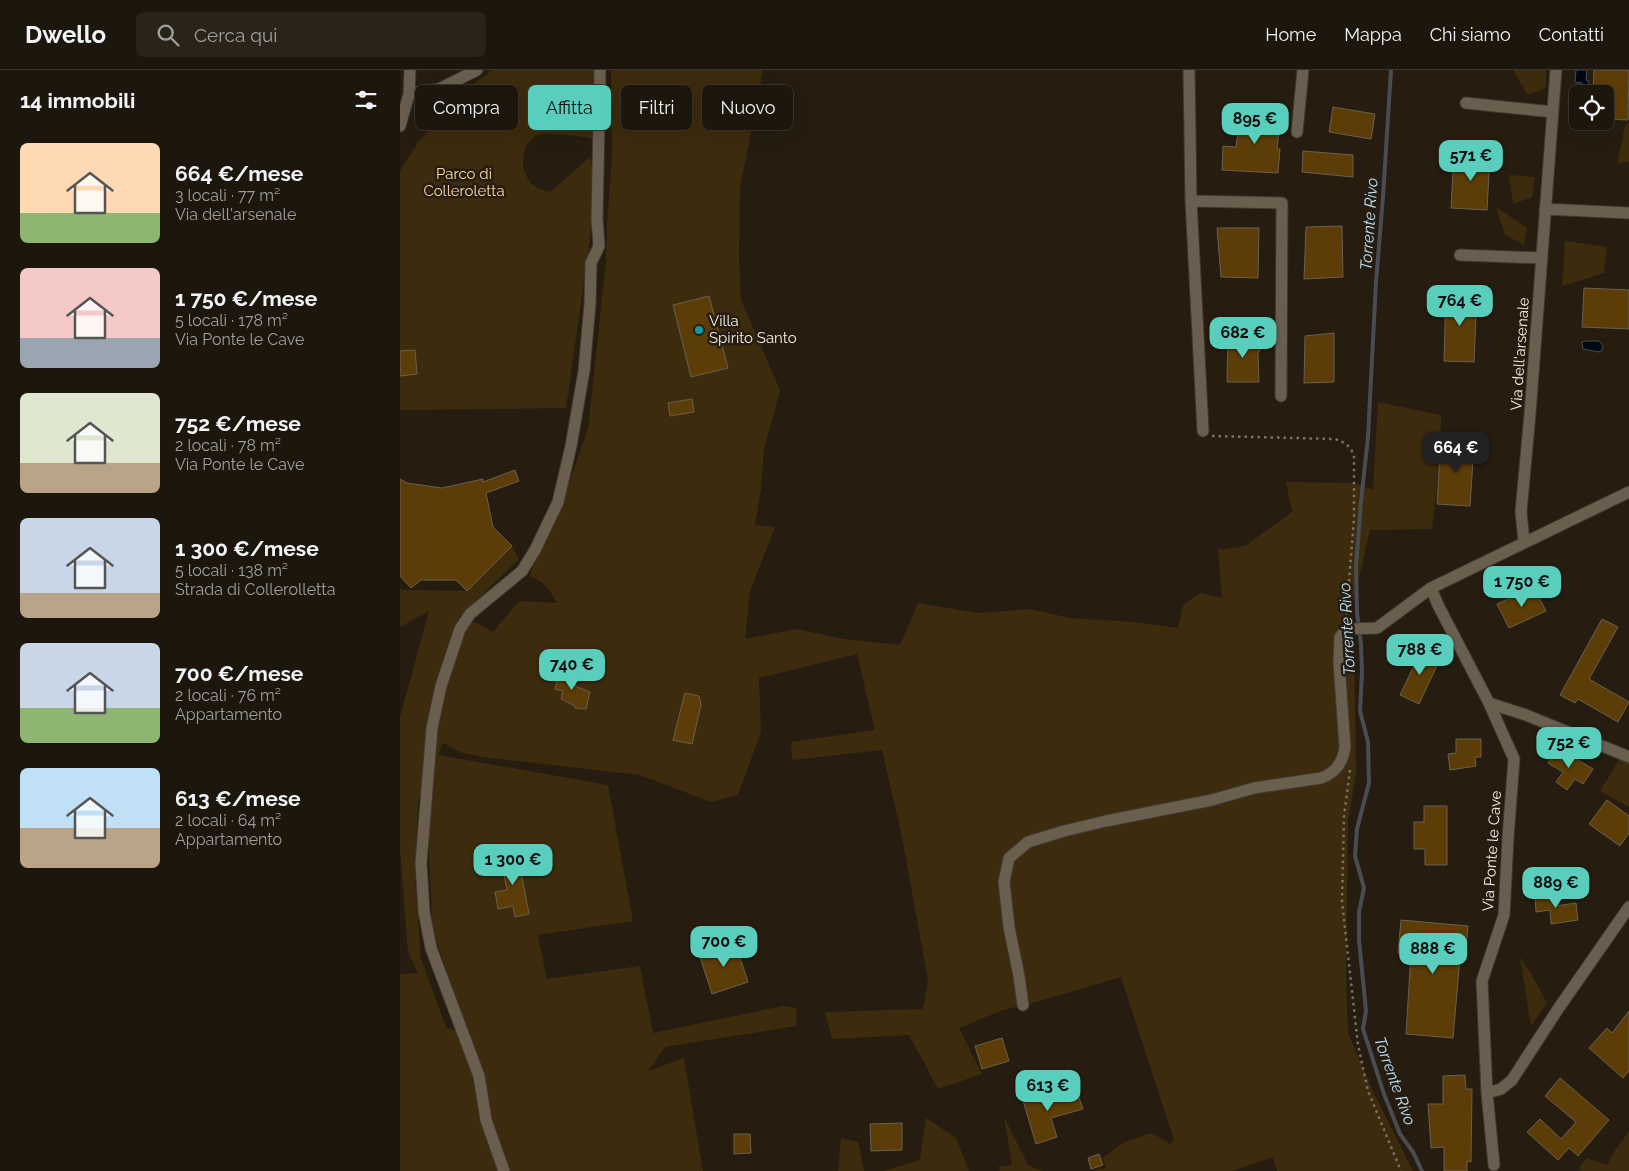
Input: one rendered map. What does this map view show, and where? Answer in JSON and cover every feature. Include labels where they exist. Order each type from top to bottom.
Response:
[{"type":"street","points":[[400,126],[409,94],[410,70]]},
{"type":"street","points":[[409,94],[439,89],[477,70]]},
{"type":"street","points":[[504,1171],[486,1120],[479,1076],[431,948],[424,912],[422,863],[432,728],[441,686],[460,629],[470,614],[522,571],[535,550],[558,502],[571,446],[584,371],[590,304],[591,263],[599,246],[597,219],[600,70]]},
{"type":"street","points":[[1189,70],[1191,201],[1203,431]]},
{"type":"street","points":[[1297,132],[1303,70]]},
{"type":"street","name":"Via dell'arsenale","points":[[1524,542],[1521,512],[1556,70]]},
{"type":"street","points":[[1466,103],[1553,112]]},
{"type":"street","points":[[1191,201],[1282,203],[1281,396]]},
{"type":"street","points":[[1546,209],[1629,213]]},
{"type":"street","points":[[1460,255],[1542,258]]},
{"type":"street","points":[[1022,1005],[1019,976],[1009,927],[1004,882],[1009,858],[1028,842],[1064,831],[1212,800],[1254,788],[1330,775],[1343,758],[1345,747],[1339,663],[1340,636],[1347,630],[1373,628],[1431,588],[1629,492]]},
{"type":"street","name":"Via Ponte le Cave","points":[[1431,588],[1489,703],[1514,759],[1504,915],[1482,981],[1487,1092],[1494,1165]]},
{"type":"street","points":[[1489,703],[1526,715],[1629,757]]},
{"type":"street","points":[[1487,1092],[1501,1089],[1512,1080],[1543,1031],[1629,906]]},
{"type":"path","points":[[1203,431],[1212,436],[1335,439],[1351,448],[1354,456],[1354,519],[1347,630]]},
{"type":"path","points":[[1350,768],[1344,816],[1342,901],[1358,1045],[1368,1091],[1401,1171]]},
{"type":"green space","name":"Parco di Colleroletta","points":[[492,70],[596,70],[596,85],[528,85],[528,130],[594,130],[594,139],[565,135],[537,135],[527,145],[523,159],[523,166],[528,180],[535,186],[550,192],[590,157],[595,183],[589,247],[566,408],[400,410],[400,171],[419,141],[429,130],[518,130],[518,85],[473,85]]},
{"type":"green space","points":[[611,70],[763,70],[760,85],[702,85],[702,130],[751,130],[740,188],[739,256],[741,300],[780,390],[764,449],[761,489],[755,525],[775,527],[750,591],[745,639],[797,629],[843,639],[900,645],[918,603],[978,613],[1030,609],[1070,618],[1134,622],[1178,628],[1183,605],[1200,593],[1222,598],[1218,550],[1245,546],[1292,512],[1286,482],[1354,483],[1373,490],[1378,402],[1441,415],[1440,461],[1432,529],[1370,530],[1350,617],[1354,635],[1356,774],[1348,821],[1346,979],[1348,1033],[1372,1089],[1413,1171],[1277,1171],[1273,1157],[1233,1171],[1094,1171],[1106,1168],[1103,1158],[1124,1142],[1152,1133],[1170,1144],[1174,1140],[1121,977],[1003,1010],[959,1028],[982,1074],[938,1089],[909,1035],[832,1039],[825,1012],[923,1009],[928,980],[902,837],[882,750],[792,760],[791,742],[875,730],[857,654],[759,678],[761,732],[738,795],[711,802],[640,775],[483,757],[463,753],[443,743],[438,755],[608,785],[633,921],[538,935],[547,979],[640,966],[653,1033],[783,1006],[797,1008],[796,1026],[665,1047],[648,1071],[684,1058],[703,1171],[400,1171],[400,974],[418,973],[408,952],[400,850],[400,717],[429,611],[400,627],[400,588],[402,590],[467,591],[512,546],[519,559],[458,618],[479,624],[493,632],[519,601],[557,603],[546,586],[539,580],[529,576],[567,489],[588,429],[606,262],[612,157]],"holes":[[[709,296],[727,368],[692,377],[673,305]],[[559,672],[577,676],[575,686],[589,692],[586,709],[575,708],[576,704],[569,698],[568,703],[561,700],[563,691],[555,688]],[[431,769],[429,854],[433,932],[470,1036],[446,1027],[421,959],[415,879],[418,801]]]},
{"type":"green space","points":[[1513,70],[1546,70],[1546,88],[1528,95]]},
{"type":"green space","points":[[1629,123],[1629,162],[1617,163],[1625,126]]},
{"type":"green space","points":[[1509,175],[1535,177],[1532,197],[1513,204]]},
{"type":"green space","points":[[1496,207],[1527,228],[1524,245],[1505,235]]},
{"type":"green space","points":[[1565,241],[1607,247],[1604,273],[1562,286]]},
{"type":"green space","points":[[1620,758],[1629,762],[1629,807],[1600,791]]},
{"type":"green space","points":[[1520,957],[1547,1003],[1531,1026]]},
{"type":"green space","points":[[1004,1117],[1028,1165],[1042,1171],[1000,1171],[998,1167],[1012,1165]]},
{"type":"green space","points":[[926,1118],[956,1138],[969,1171],[883,1171],[920,1160]]},
{"type":"green space","points":[[1629,1131],[1629,1171],[1582,1171],[1579,1168],[1587,1158],[1607,1165]]},
{"type":"green space","points":[[841,1138],[858,1142],[864,1171],[838,1171]]},
{"type":"shaded area","points":[[1576,70],[1587,70],[1586,80],[1589,81],[1588,85],[1575,82]]},
{"type":"shaded area","points":[[1599,341],[1603,346],[1602,350],[1599,352],[1583,349],[1582,342]]},
{"type":"building","points":[[1594,70],[1629,70],[1628,120],[1614,119],[1614,85],[1593,85]]},
{"type":"building","points":[[1333,107],[1375,114],[1371,139],[1329,132]]},
{"type":"building","points":[[1241,111],[1281,115],[1277,149],[1280,149],[1278,173],[1222,170],[1223,146],[1236,147]]},
{"type":"building","points":[[1303,151],[1353,155],[1353,177],[1302,172]]},
{"type":"building","points":[[1454,154],[1490,156],[1487,210],[1451,208]]},
{"type":"building","points":[[1342,226],[1343,277],[1304,279],[1306,227]]},
{"type":"building","points":[[1217,228],[1259,228],[1258,278],[1221,277]]},
{"type":"building","points":[[1584,288],[1629,290],[1629,329],[1582,327]]},
{"type":"building","points":[[1446,291],[1477,293],[1474,362],[1444,361]]},
{"type":"building","name":"Villa Spirito Santo","points":[[709,296],[728,368],[691,377],[673,305]]},
{"type":"building","points":[[1334,333],[1334,382],[1304,383],[1305,336]]},
{"type":"building","points":[[1228,336],[1259,336],[1259,382],[1227,382]]},
{"type":"building","points":[[415,350],[417,374],[400,376],[400,351]]},
{"type":"building","points":[[692,399],[694,412],[670,416],[668,403]]},
{"type":"building","points":[[1441,442],[1474,444],[1470,506],[1437,504]]},
{"type":"building","points":[[515,470],[519,481],[486,493],[493,527],[512,546],[467,591],[456,580],[421,580],[411,588],[400,576],[400,479],[407,483],[442,488],[483,479],[483,482]]},
{"type":"building","points":[[1534,587],[1546,611],[1509,628],[1497,604]]},
{"type":"building","points":[[1602,619],[1618,627],[1589,679],[1629,702],[1618,722],[1578,699],[1575,703],[1560,695]]},
{"type":"building","points":[[1422,649],[1441,657],[1419,704],[1400,695]]},
{"type":"building","points":[[559,672],[577,676],[575,686],[590,692],[586,709],[575,708],[575,706],[561,699],[563,691],[555,689]]},
{"type":"building","points":[[685,693],[699,696],[701,705],[692,744],[673,740]]},
{"type":"building","points":[[1456,739],[1481,739],[1481,757],[1475,757],[1476,766],[1450,770],[1448,754],[1456,753]]},
{"type":"building","points":[[1558,748],[1593,769],[1583,784],[1575,779],[1567,790],[1556,782],[1563,772],[1548,763]]},
{"type":"building","points":[[1607,800],[1629,816],[1629,833],[1620,846],[1589,824]]},
{"type":"building","points":[[1424,806],[1447,806],[1447,865],[1425,865],[1425,849],[1414,849],[1414,822],[1424,822]]},
{"type":"building","points":[[517,852],[529,914],[515,917],[513,906],[498,909],[495,892],[507,890],[500,855]]},
{"type":"building","points":[[1554,894],[1556,906],[1576,903],[1578,920],[1551,924],[1550,910],[1536,912],[1535,896]]},
{"type":"building","points":[[1401,920],[1468,926],[1465,958],[1460,958],[1453,1038],[1406,1034],[1411,954],[1398,953]]},
{"type":"building","points":[[735,942],[748,982],[712,994],[699,954]]},
{"type":"building","points":[[1629,1011],[1629,1071],[1623,1078],[1589,1048],[1607,1028],[1612,1033]]},
{"type":"building","points":[[1002,1038],[1009,1061],[982,1069],[975,1046]]},
{"type":"building","points":[[1465,1075],[1466,1089],[1472,1089],[1471,1162],[1467,1161],[1467,1171],[1444,1171],[1444,1147],[1431,1148],[1428,1104],[1443,1104],[1443,1076]]},
{"type":"building","points":[[1560,1078],[1609,1120],[1578,1156],[1569,1148],[1558,1160],[1527,1132],[1540,1119],[1561,1139],[1576,1122],[1545,1096]]},
{"type":"building","points":[[1042,1088],[1046,1100],[1077,1092],[1083,1109],[1051,1118],[1057,1137],[1036,1144],[1021,1094]]},
{"type":"building","points":[[902,1123],[902,1150],[871,1151],[870,1124]]},
{"type":"building","points":[[734,1134],[750,1134],[751,1153],[734,1154]]},
{"type":"building","points":[[1099,1154],[1103,1165],[1091,1169],[1088,1158]]},
{"type":"waterway","name":"Torrente Rivo","points":[[1391,70],[1376,282],[1368,437],[1356,567],[1357,612],[1362,673],[1360,711],[1368,742],[1369,783],[1357,829],[1355,856],[1364,888],[1359,912],[1359,940],[1366,1011],[1363,1029],[1384,1094],[1400,1134],[1413,1152],[1422,1171]]},
{"type":"place","name":"Villa Spirito Santo","points":[[699,330]]}]
